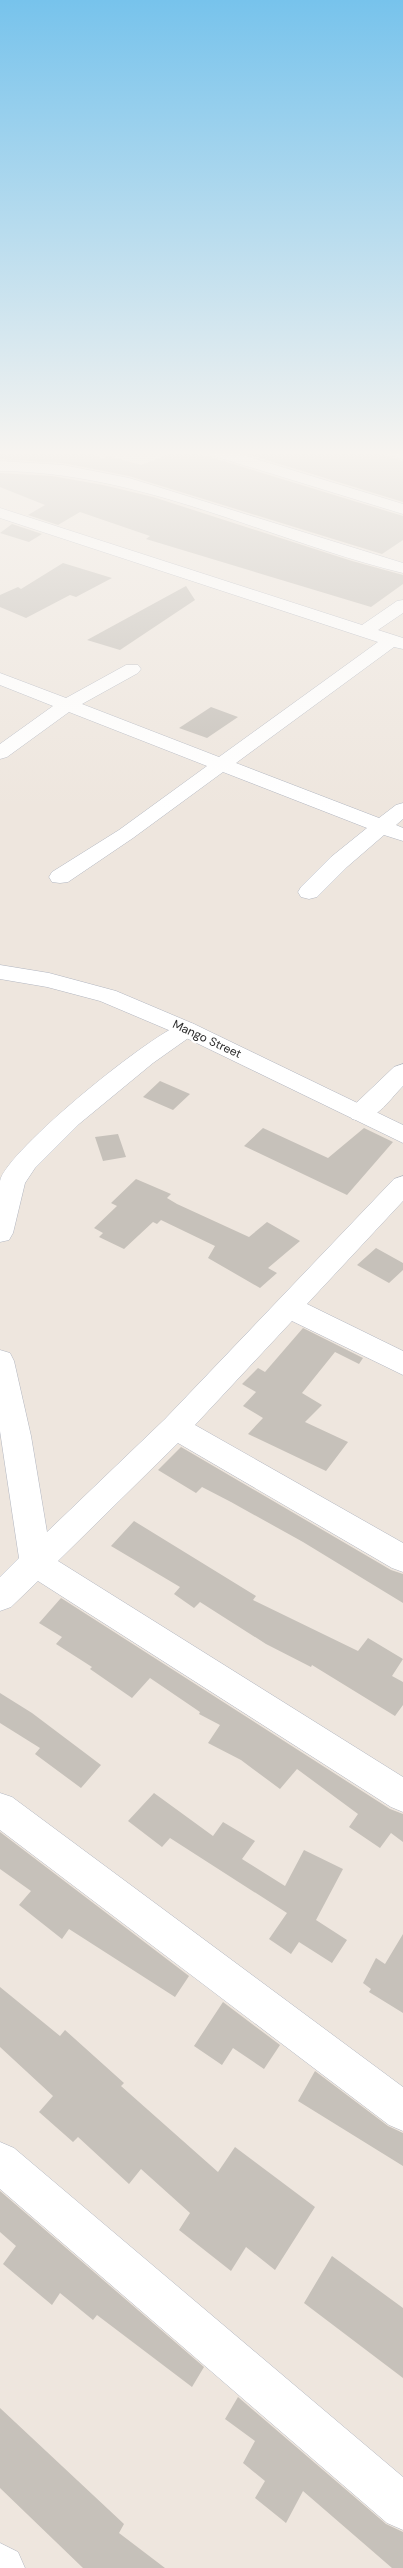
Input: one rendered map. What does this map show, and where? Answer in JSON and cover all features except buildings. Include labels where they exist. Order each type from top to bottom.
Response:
[{"type":"street","points":[[173,569],[398,642]]},
{"type":"street","points":[[365,631],[403,605]]},
{"type":"street","points":[[60,877],[126,834],[222,764],[398,642]]},
{"type":"street","points":[[0,752],[69,704],[132,669]]},
{"type":"street","points":[[0,679],[69,704],[403,835]]},
{"type":"street","points":[[309,892],[339,862],[403,809]]},
{"type":"street","name":"Mango Street","points":[[0,972],[50,980],[108,996],[186,1029],[403,1135]]},
{"type":"street","points":[[0,1233],[3,1211],[12,1182],[26,1162],[70,1118],[144,1058],[186,1029]]},
{"type":"street","points":[[361,1113],[403,1072]]},
{"type":"street","points":[[0,1165],[26,1162]]},
{"type":"street","points":[[0,1597],[175,1427],[403,1185]]},
{"type":"street","points":[[289,1307],[403,1364]]},
{"type":"street","points":[[0,1361],[16,1436],[36,1563],[403,1796]]},
{"type":"street","points":[[175,1427],[403,1559]]},
{"type":"street","points":[[0,1808],[403,2111]]},
{"type":"street","points":[[0,2162],[403,2507]]}]
